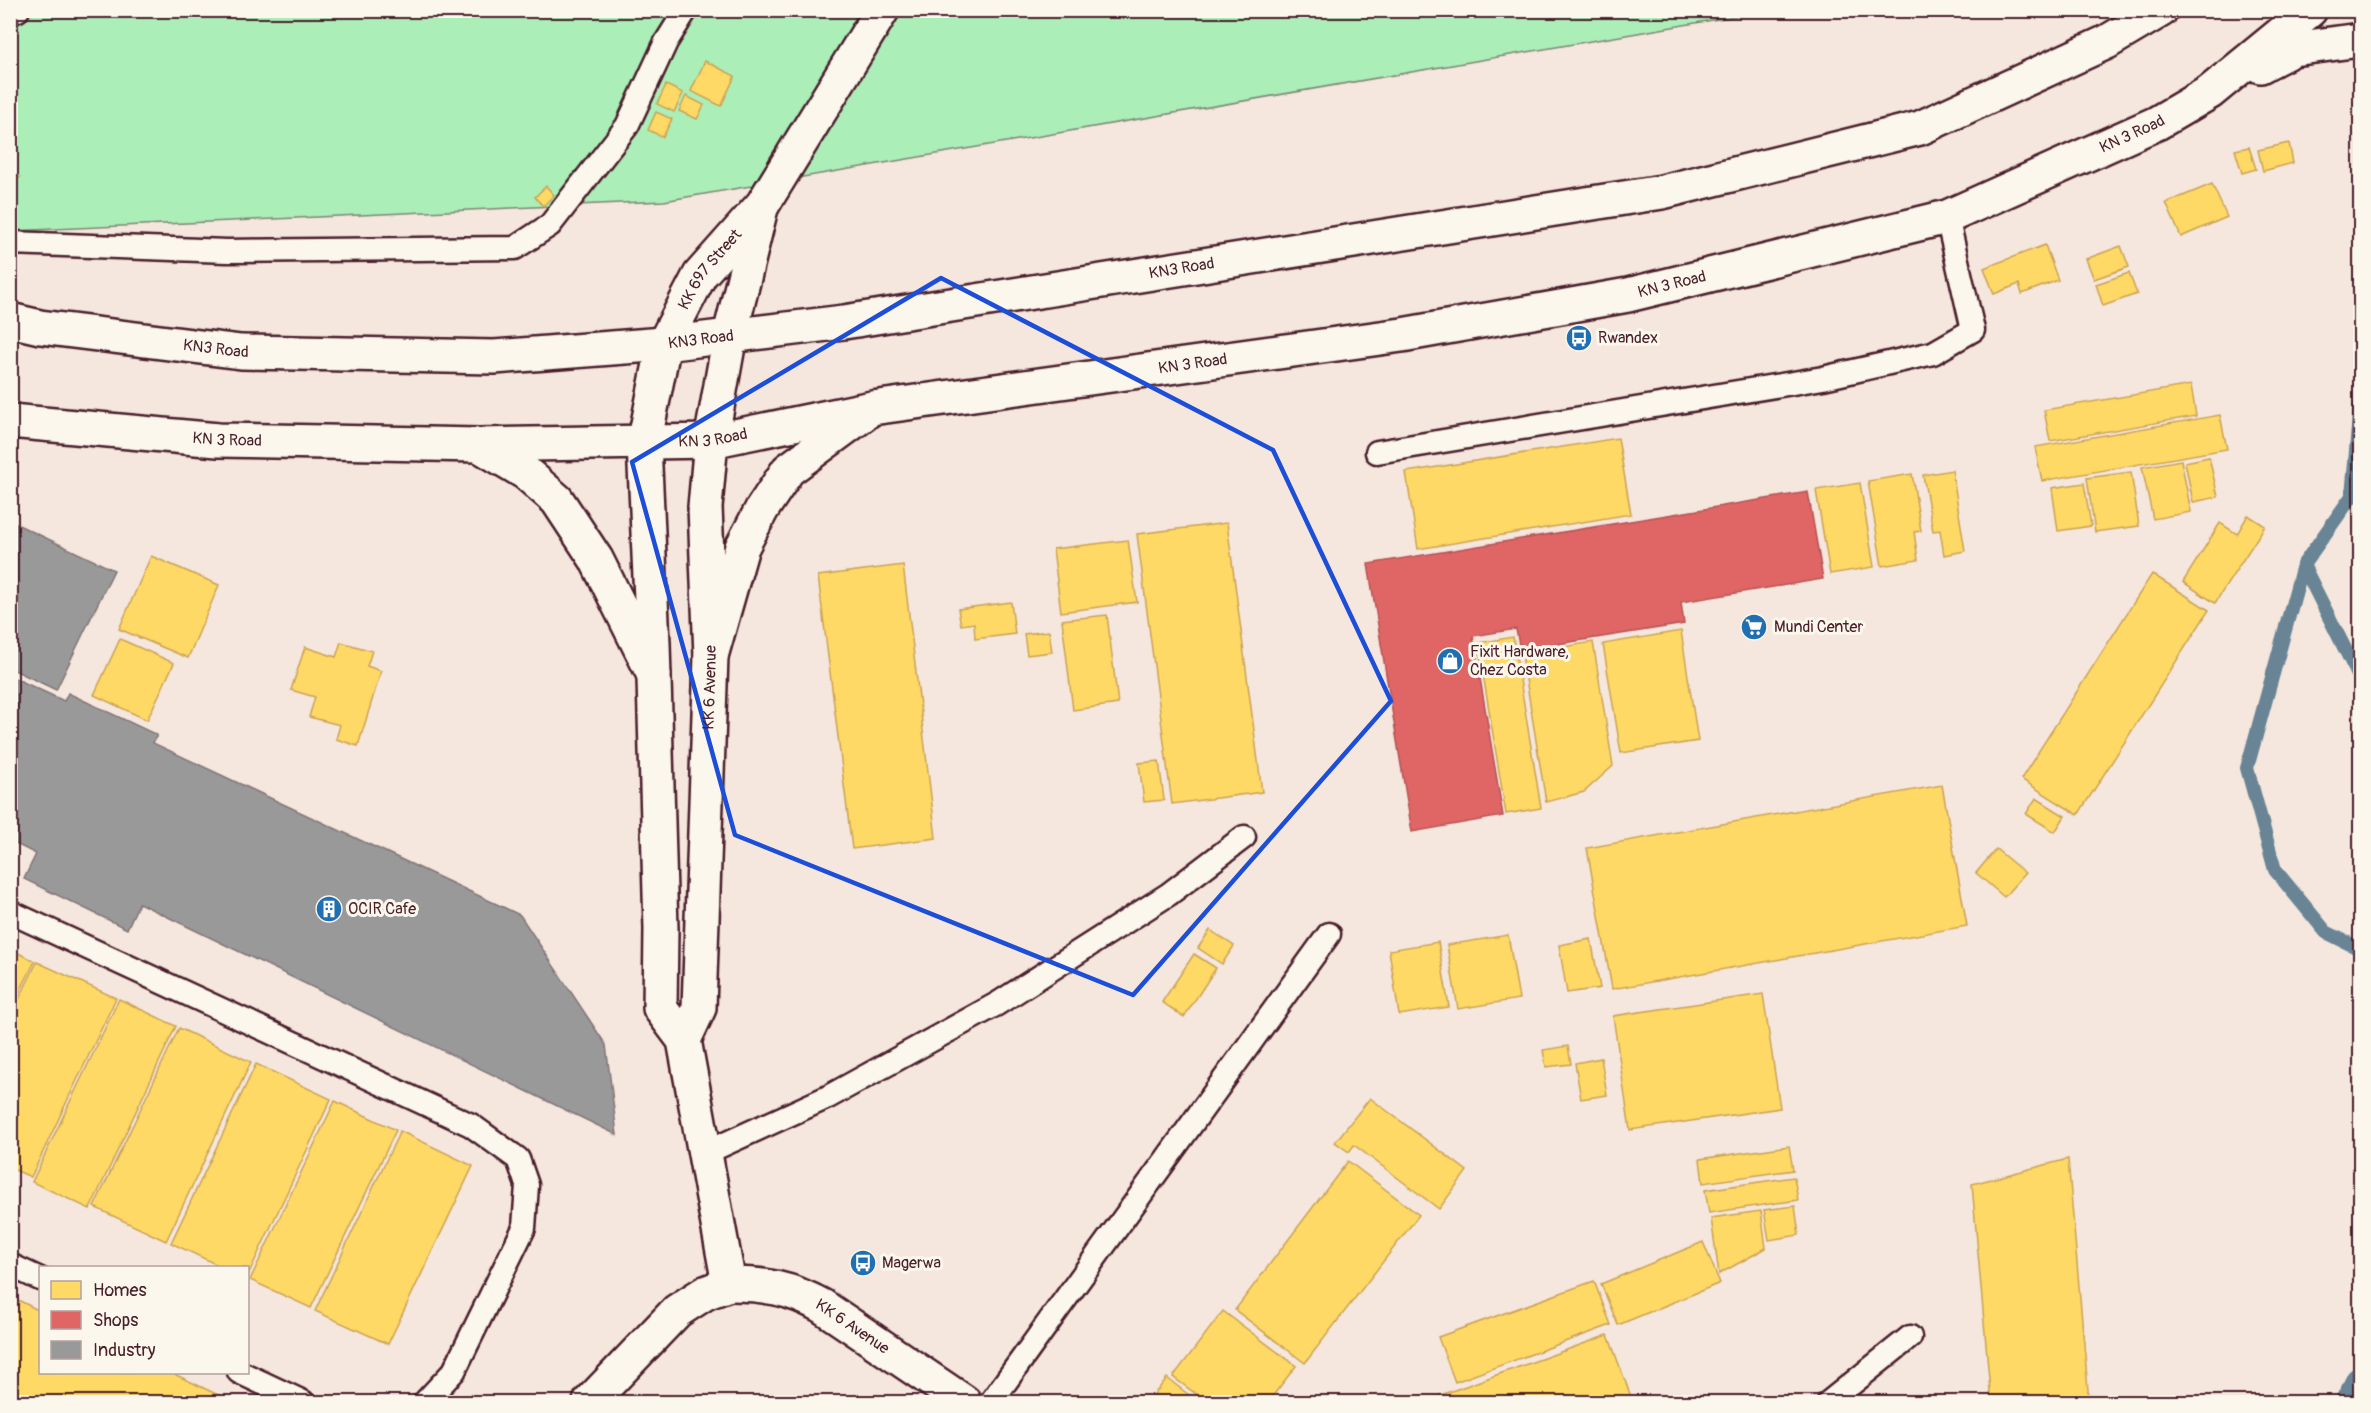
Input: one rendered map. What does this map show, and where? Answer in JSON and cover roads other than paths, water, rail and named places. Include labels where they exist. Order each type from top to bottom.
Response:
[{"type":"main road","name":"KK 697 Street","points":[[644,444],[664,344],[700,275],[762,204],[882,10]]},
{"type":"main road","name":"KN3 Road","points":[[10,320],[40,327],[241,352],[494,357],[664,344],[844,322],[1662,192],[1920,128],[2107,42],[2161,10]]},
{"type":"main road","name":"KN 3 Road","points":[[10,421],[218,440],[479,446],[711,441],[872,408],[1402,335],[1628,295],[1947,217],[2157,123],[2210,92],[2310,10]]},
{"type":"main road","points":[[2210,92],[2293,49],[2361,40]]},
{"type":"main road","name":"KK 697 Street","points":[[729,335],[762,204]]},
{"type":"main road","name":"KK 6 Avenue","points":[[684,1040],[699,1008],[711,656],[705,507],[711,441],[729,335]]},
{"type":"main road","points":[[711,656],[742,547],[762,509],[788,470],[872,408]]},
{"type":"main road","points":[[644,444],[654,675],[661,929],[660,1008],[684,1040],[729,1284]]},
{"type":"main road","points":[[479,446],[526,473],[557,500],[596,559],[654,675]]},
{"type":"main road","name":"KK 6 Avenue","points":[[590,1402],[677,1311],[705,1293],[729,1284],[759,1284],[799,1293],[822,1306],[964,1402]]},
{"type":"lane","points":[[10,13],[18,10]]},
{"type":"lane","points":[[10,243],[227,251],[515,248],[550,225],[627,126],[666,42],[686,10]]},
{"type":"lane","points":[[1377,452],[1823,378],[1933,353],[1972,330],[1947,217]]},
{"type":"lane","points":[[705,1152],[828,1097],[997,1004],[1169,894],[1244,837]]},
{"type":"lane","points":[[10,912],[471,1125],[518,1159],[527,1185],[524,1228],[454,1371],[425,1402]]},
{"type":"lane","points":[[991,1402],[1329,934]]},
{"type":"lane","points":[[10,1265],[39,1279]]},
{"type":"lane","points":[[1829,1402],[1910,1337]]},
{"type":"lane","points":[[243,1374],[303,1402]]},
{"type":"waterway","points":[[2360,405],[2352,496],[2303,565],[2360,679]]},
{"type":"waterway","points":[[2303,565],[2247,768],[2275,870],[2326,932],[2360,949]]},
{"type":"waterway","points":[[2341,1402],[2354,1376],[2360,1372]]},
{"type":"place","name":"Rwandex","points":[[1579,338]]},
{"type":"place","name":"Mundi Center","points":[[1754,627]]},
{"type":"place","name":"Fixit Hardware, Chez Costa","points":[[1450,661]]},
{"type":"place","name":"OCIR Cafe","points":[[329,909]]},
{"type":"place","name":"Magerwa","points":[[863,1263]]}]
